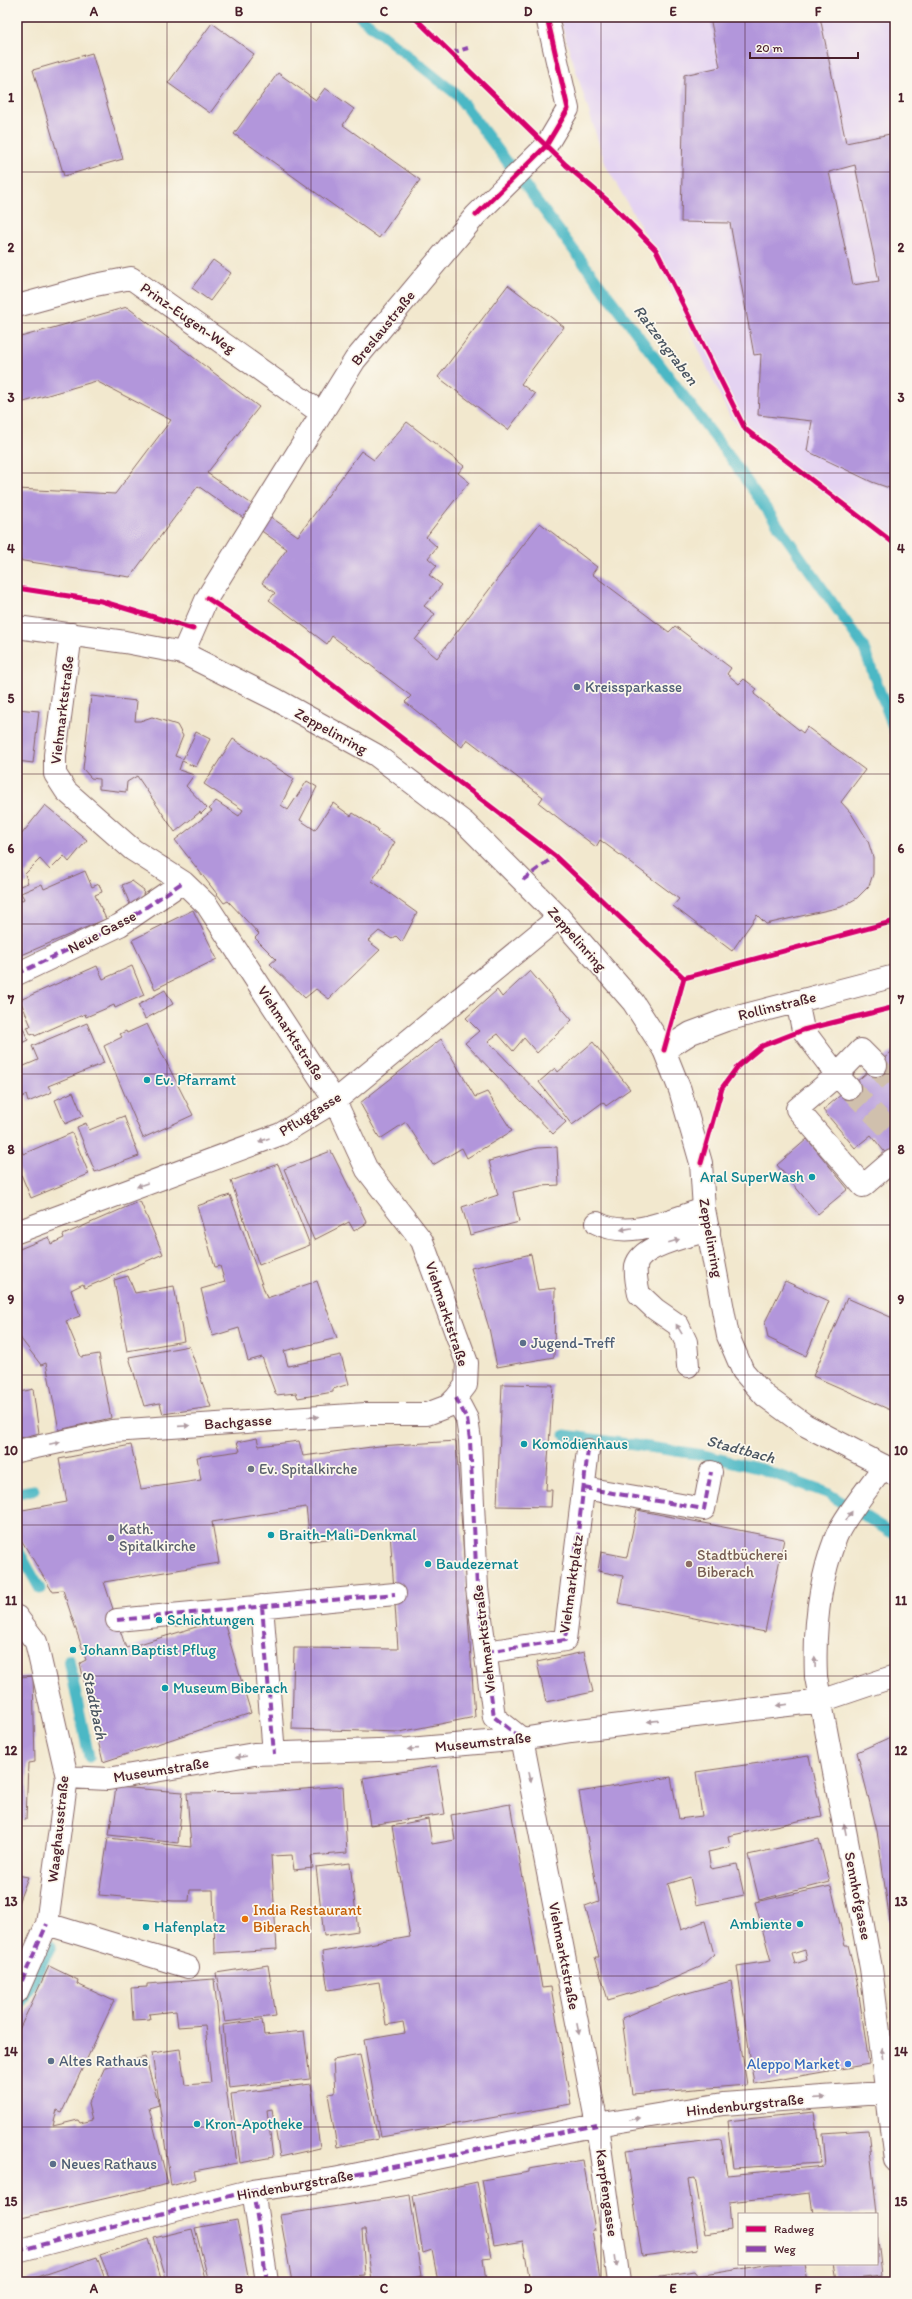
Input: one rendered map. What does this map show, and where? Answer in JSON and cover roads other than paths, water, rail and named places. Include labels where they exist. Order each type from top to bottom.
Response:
[{"type":"street","name":"Breslaustraße","points":[[183,653],[207,598],[355,360],[476,215],[524,170],[546,146],[568,108],[547,17]]},
{"type":"street","name":"Prinz-Eugen-Weg","points":[[17,306],[90,286],[131,278],[321,413]]},
{"type":"street","name":"Zeppelinring","points":[[17,627],[71,634],[183,653],[275,699],[376,756],[465,823],[559,917],[632,1002],[664,1050],[680,1090],[701,1163],[704,1208],[728,1336],[744,1371],[765,1396],[805,1425],[890,1470]]},
{"type":"street","name":"Viehmarktstraße","points":[[71,634],[55,755],[55,774],[66,791],[133,850],[183,882],[207,904],[334,1101],[367,1170],[422,1241],[467,1363],[466,1384],[456,1398],[467,1419],[470,1440],[477,1588],[494,1717],[522,1739],[586,2127]]},
{"type":"street","name":"Neue Gasse","points":[[17,974],[120,925],[183,882]]},
{"type":"street","name":"Pfluggasse","points":[[17,1232],[281,1134],[334,1101],[559,917]]},
{"type":"street","name":"Rollinstraße","points":[[664,1050],[691,1033],[726,1020],[895,976]]},
{"type":"street","points":[[797,1001],[803,1030],[843,1082]]},
{"type":"street","points":[[876,1065],[861,1050],[843,1082],[797,1109],[863,1186],[892,1161]]},
{"type":"street","points":[[597,1223],[616,1230],[651,1225],[704,1208]]},
{"type":"street","points":[[688,1366],[686,1342],[678,1325],[655,1309],[639,1294],[636,1265],[643,1254],[653,1247],[709,1230]]},
{"type":"street","name":"Bachgasse","points":[[17,1451],[112,1431],[366,1414],[427,1414],[448,1406],[456,1398]]},
{"type":"street","name":"Viehmarktplatz","points":[[486,1652],[566,1640],[588,1450]]},
{"type":"street","points":[[821,1701],[816,1677],[814,1636],[824,1582],[836,1536],[862,1497],[890,1470]]},
{"type":"street","points":[[584,1488],[704,1509],[711,1472]]},
{"type":"street","points":[[117,1620],[395,1594]]},
{"type":"street","points":[[262,1606],[274,1754]]},
{"type":"street","name":"Waaghausstraße","points":[[17,1617],[67,1777],[47,1924],[17,1992]]},
{"type":"street","name":"Museumstraße","points":[[67,1777],[108,1779],[254,1754],[409,1749],[522,1739],[571,1731],[821,1701],[895,1676]]},
{"type":"street","name":"Sennhofgasse","points":[[821,1701],[871,1968],[891,2093],[895,2160]]},
{"type":"street","points":[[47,1924],[188,1967]]},
{"type":"street","name":"Hindenburgstraße","points":[[17,2251],[253,2190],[334,2179],[586,2127],[723,2104],[891,2093]]},
{"type":"street","name":"Karpfengasse","points":[[586,2127],[620,2282]]},
{"type":"street","points":[[253,2190],[267,2282]]},
{"type":"waterway","name":"Ratzengraben","points":[[360,17],[456,94],[732,460],[863,646],[895,732]]},
{"type":"waterway","name":"Stadtbach","points":[[565,1435],[704,1455],[761,1469],[827,1493],[895,1535]]},
{"type":"waterway","name":"Stadtbach","points":[[17,1493],[34,1490]]},
{"type":"waterway","name":"Stadtbach","points":[[17,1548],[40,1589]]},
{"type":"waterway","name":"Stadtbach","points":[[69,1660],[89,1757]]},
{"type":"waterway","name":"Stadtbach","points":[[17,2011],[51,1946]]},
{"type":"tunnel","points":[[876,1065],[895,1087]]},
{"type":"tunnel","points":[[849,1088],[895,1135]]},
{"type":"place","name":"Kreissparkasse","points":[[577,687]]},
{"type":"place","name":"Ev. Pfarramt","points":[[147,1080]]},
{"type":"place","name":"Aral SuperWash","points":[[812,1177]]},
{"type":"place","name":"Jugend-Treff","points":[[523,1343]]},
{"type":"place","name":"Komödienhaus","points":[[524,1444]]},
{"type":"place","name":"Ev. Spitalkirche","points":[[251,1469]]},
{"type":"place","name":"Braith-Mali-Denkmal","points":[[271,1535]]},
{"type":"place","name":"Kath. Spitalkirche","points":[[111,1538]]},
{"type":"place","name":"Baudezernat","points":[[428,1564]]},
{"type":"place","name":"Stadtbücherei Biberach","points":[[689,1564]]},
{"type":"place","name":"Schichtungen","points":[[159,1620]]},
{"type":"place","name":"Johann Baptist Pflug","points":[[73,1650]]},
{"type":"place","name":"Museum Biberach","points":[[165,1688]]},
{"type":"place","name":"India Restaurant Biberach","points":[[245,1919]]},
{"type":"place","name":"Ambiente","points":[[800,1924]]},
{"type":"place","name":"Hafenplatz","points":[[146,1927]]},
{"type":"place","name":"Altes Rathaus","points":[[51,2061]]},
{"type":"place","name":"Aleppo Market","points":[[848,2064]]},
{"type":"place","name":"Kron-Apotheke","points":[[197,2124]]},
{"type":"place","name":"Neues Rathaus","points":[[53,2164]]}]
